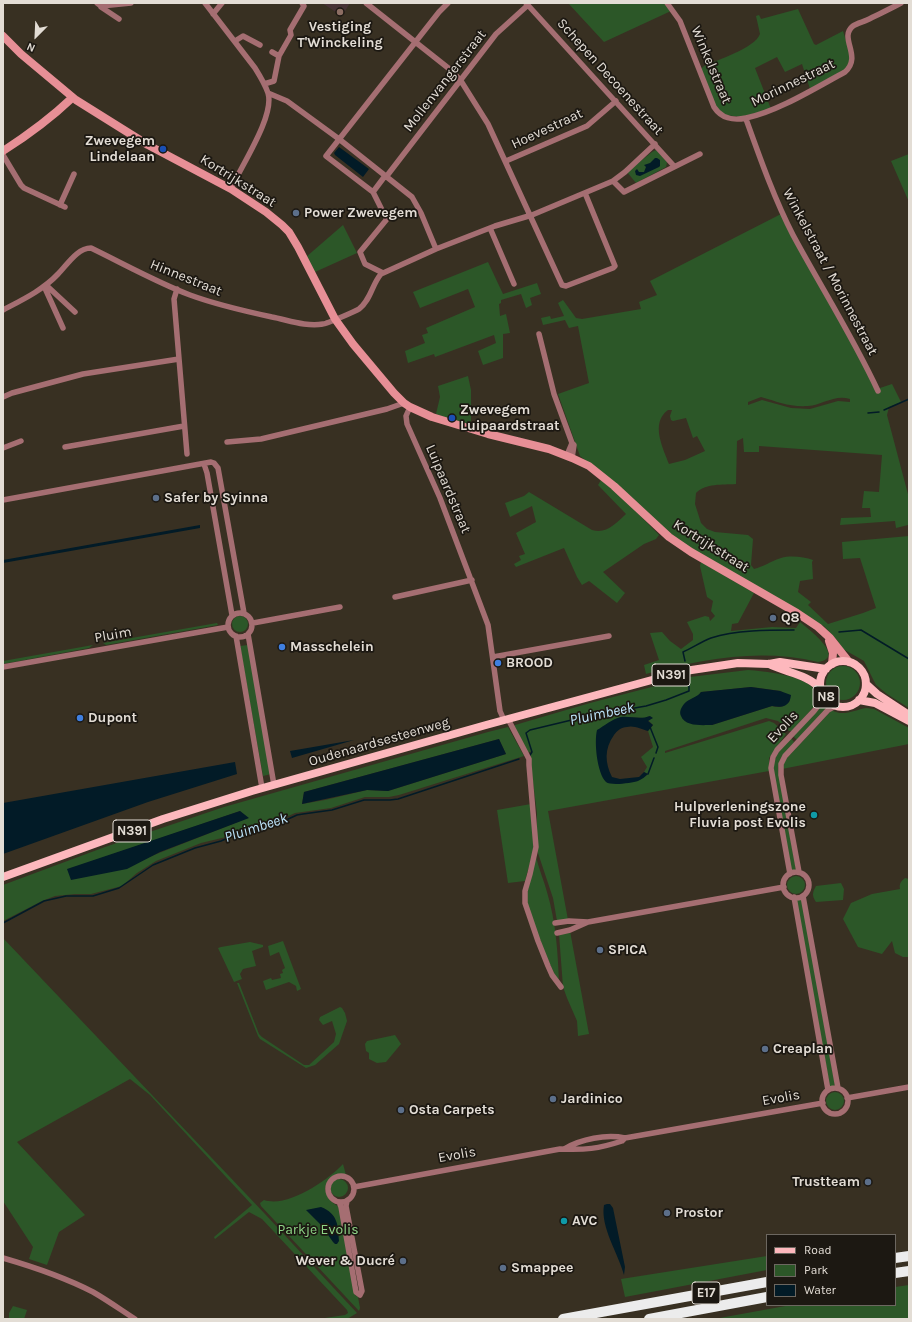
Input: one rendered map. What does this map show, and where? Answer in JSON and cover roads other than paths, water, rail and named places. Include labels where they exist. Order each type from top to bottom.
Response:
[{"type":"highway","points":[[896,1258],[909,1256]]},
{"type":"highway","points":[[896,1273],[909,1271]]},
{"type":"highway","name":"E17","points":[[563,1319],[766,1282]]},
{"type":"highway","name":"E17","points":[[649,1319],[766,1297]]},
{"type":"main road","name":"Kortrijkstraat","points":[[3,36],[72,98],[134,137],[231,189],[275,219],[289,232],[335,319],[353,344],[394,393],[407,405],[439,419],[570,456],[589,466],[614,486],[669,537],[690,552],[797,613],[824,632],[849,662]]},
{"type":"main road","points":[[3,151],[30,134],[72,98]]},
{"type":"main road","name":"N8","points":[[824,632],[832,648],[833,656],[829,667],[821,678],[821,688],[825,697],[831,703],[849,706],[859,700],[863,695],[866,684]]},
{"type":"main road","name":"Oudenaardsesteenweg","points":[[3,877],[163,820],[262,788],[506,719],[685,671],[738,664],[769,664],[780,662],[829,667]]},
{"type":"main road","points":[[829,667],[838,662],[849,662],[859,668],[865,678],[866,684],[877,694],[909,715]]},
{"type":"main road","name":"Oudenaardsesteenweg","points":[[769,664],[805,677],[821,688]]},
{"type":"main road","name":"N8","points":[[859,700],[875,703],[909,721]]},
{"type":"street","points":[[99,5],[118,6],[131,3]]},
{"type":"street","points":[[205,3],[256,68],[268,93],[268,105],[264,123],[231,189]]},
{"type":"street","points":[[213,14],[222,3]]},
{"type":"street","points":[[264,84],[274,81],[279,56],[291,35],[290,30],[304,6],[302,3]]},
{"type":"street","points":[[366,3],[452,70],[461,81],[488,124],[562,285],[564,286],[615,266],[585,192]]},
{"type":"street","points":[[448,3],[439,12],[326,156],[373,192],[387,219],[360,252],[365,264],[383,273],[436,249],[490,228],[530,216],[612,181],[625,172],[655,144]]},
{"type":"street","name":"Winkelstraat","points":[[667,3],[680,21],[717,112],[726,118],[746,119]]},
{"type":"street","name":"Morinnestraat","points":[[746,119],[767,112],[845,72],[849,68],[852,61],[848,37],[853,27],[901,3]]},
{"type":"street","name":"Mollenvangerstraat","points":[[373,192],[461,81],[496,34],[527,4]]},
{"type":"street","name":"Schepen Decoenestraat","points":[[527,4],[674,166]]},
{"type":"street","points":[[99,5],[119,19]]},
{"type":"street","points":[[112,14],[118,6]]},
{"type":"street","points":[[235,41],[242,34],[260,45]]},
{"type":"street","points":[[272,52],[279,56]]},
{"type":"street","points":[[268,93],[287,101],[339,139],[412,197],[421,213],[436,249]]},
{"type":"street","name":"Hoevestraat","points":[[506,161],[587,126],[616,101]]},
{"type":"street","name":"Winkelstraat / Morinnestraat","points":[[746,119],[776,199],[793,234],[854,343],[878,391]]},
{"type":"street","points":[[612,181],[624,192],[700,154]]},
{"type":"street","points":[[3,155],[24,188],[63,206],[74,174]]},
{"type":"street","points":[[490,228],[514,284]]},
{"type":"street","name":"Hinnestraat","points":[[3,310],[45,286],[57,276],[79,252],[85,248],[91,248],[177,289],[215,304],[309,324],[323,324],[358,310],[368,299],[375,280],[383,273]]},
{"type":"street","points":[[45,286],[75,312]]},
{"type":"street","points":[[45,286],[63,328]]},
{"type":"street","points":[[177,289],[174,299],[187,454]]},
{"type":"street","points":[[539,334],[554,394],[575,448],[570,456]]},
{"type":"street","points":[[3,397],[12,393],[83,374],[179,359]]},
{"type":"street","points":[[227,442],[261,439],[407,405]]},
{"type":"street","name":"Luipaardstraat","points":[[407,405],[407,424],[440,498],[488,625],[500,711],[528,758],[536,847],[525,891],[525,903],[548,966],[552,975],[561,987]]},
{"type":"street","points":[[65,447],[184,426]]},
{"type":"street","points":[[3,448],[21,441]]},
{"type":"street","points":[[3,500],[214,463],[218,468],[244,613]]},
{"type":"street","points":[[204,464],[207,473],[232,615]]},
{"type":"street","points":[[395,597],[472,580]]},
{"type":"street","points":[[253,623],[340,607]]},
{"type":"street","points":[[236,613],[244,613],[250,616],[253,623],[252,629],[248,634],[242,637],[236,636],[232,634],[228,627],[229,618],[236,613]]},
{"type":"street","name":"Pluim","points":[[3,667],[228,627]]},
{"type":"street","points":[[248,634],[274,785]]},
{"type":"street","points":[[236,636],[262,788]]},
{"type":"street","points":[[493,657],[609,636]]},
{"type":"street","name":"Evolis","points":[[790,874],[771,768],[772,760],[777,750],[814,711],[825,697]]},
{"type":"street","name":"Evolis","points":[[837,705],[828,710],[784,756],[781,764],[782,786],[799,872],[806,876],[809,882],[808,890],[803,896],[838,1088]]},
{"type":"street","points":[[799,872],[790,874],[785,878],[784,887],[787,894],[794,897],[803,896]]},
{"type":"street","points":[[555,923],[569,921],[588,922],[784,887]]},
{"type":"street","points":[[794,897],[828,1090]]},
{"type":"street","points":[[557,933],[570,930],[588,922]]},
{"type":"street","points":[[847,1098],[909,1087]]},
{"type":"street","points":[[832,1088],[838,1088],[845,1093],[847,1098],[846,1107],[839,1113],[829,1112],[824,1107],[824,1095],[832,1088]]},
{"type":"street","name":"Evolis","points":[[564,1149],[591,1139],[603,1137],[625,1138],[823,1103]]},
{"type":"street","name":"Evolis","points":[[354,1187],[560,1149],[593,1149],[622,1141],[625,1138]]},
{"type":"street","points":[[339,1202],[341,1206],[356,1292],[360,1295],[362,1291],[346,1206],[347,1201],[354,1192],[354,1187],[348,1178],[342,1176],[334,1178],[329,1182],[327,1188],[330,1196],[333,1200],[339,1202],[347,1201]]},
{"type":"street","points":[[3,1258],[54,1274],[94,1292],[134,1319]]},
{"type":"water","points":[[339,147],[369,169],[363,177],[335,155],[334,153]]},
{"type":"water","points":[[655,158],[660,160],[659,167],[640,176],[636,175],[635,171],[637,169],[639,172],[644,172],[646,167],[644,165],[650,163]]},
{"type":"water","points":[[200,525],[200,528],[3,563],[3,560]]},
{"type":"water","points":[[751,687],[780,691],[791,695],[789,702],[782,707],[772,706],[712,725],[690,724],[683,720],[681,716],[680,713],[684,704],[701,692]]},
{"type":"water","points":[[650,716],[653,718],[648,721],[653,725],[648,731],[632,726],[623,728],[614,735],[607,751],[607,761],[612,777],[620,779],[639,777],[644,772],[648,774],[638,781],[631,783],[617,784],[606,782],[598,765],[596,742],[597,730],[611,721],[621,717],[643,718]]},
{"type":"water","points":[[499,739],[506,754],[388,791],[367,790],[302,804],[304,792]]},
{"type":"water","points":[[354,740],[292,758],[290,751]]},
{"type":"water","points":[[235,762],[237,774],[148,802],[3,854],[3,803]]},
{"type":"water","points":[[240,811],[249,818],[160,852],[127,869],[71,880],[67,869]]},
{"type":"water","points":[[610,1204],[613,1208],[625,1267],[624,1275],[607,1232],[604,1205]]},
{"type":"water","points":[[321,1207],[331,1213],[336,1221],[339,1241],[337,1244],[333,1242],[321,1225],[306,1210]]},
{"type":"waterway","points":[[884,410],[909,399]]},
{"type":"waterway","points":[[868,413],[879,412]]},
{"type":"waterway","name":"Pluimbeek","points":[[685,661],[683,652],[704,641],[721,635],[763,630],[794,630]]},
{"type":"waterway","name":"Pluimbeek","points":[[839,632],[861,630],[909,659]]},
{"type":"waterway","name":"Pluimbeek","points":[[530,755],[532,752],[526,733],[530,730],[580,718],[600,717],[606,713],[646,706],[666,700],[689,691],[689,680]]},
{"type":"waterway","points":[[650,727],[658,747],[656,753]]},
{"type":"waterway","points":[[648,774],[654,758]]},
{"type":"waterway","name":"Pluimbeek","points":[[3,923],[44,901],[66,896],[93,896],[119,888],[153,865],[195,848],[221,841],[254,827],[286,820],[297,815],[332,810],[364,800],[398,799],[519,759]]},
{"type":"place","name":"Vestiging T'Winckeling","points":[[340,12]]},
{"type":"place","name":"Zwevegem Lindelaan","points":[[163,149]]},
{"type":"place","name":"Power Zwevegem","points":[[296,213]]},
{"type":"place","name":"Zwevegem Luipaardstraat","points":[[452,418]]},
{"type":"place","name":"Safer by Syinna","points":[[156,498]]},
{"type":"place","name":"Q8","points":[[773,618]]},
{"type":"place","name":"Masschelein","points":[[282,647]]},
{"type":"place","name":"BROOD","points":[[498,663]]},
{"type":"place","name":"Dupont","points":[[80,718]]},
{"type":"place","name":"Hulpverleningszone Fluvia post Evolis","points":[[814,815]]},
{"type":"place","name":"SPICA","points":[[600,950]]},
{"type":"place","name":"Creaplan","points":[[765,1049]]},
{"type":"place","name":"Jardinico","points":[[553,1099]]},
{"type":"place","name":"Osta Carpets","points":[[401,1110]]},
{"type":"place","name":"Trustteam","points":[[868,1182]]},
{"type":"place","name":"Prostor","points":[[667,1213]]},
{"type":"place","name":"AVC","points":[[564,1221]]},
{"type":"place","name":"Wever & Ducré","points":[[403,1261]]},
{"type":"place","name":"Smappee","points":[[503,1268]]},
{"type":"park label","name":"Parkje Evolis","points":[[318,1230]]}]
